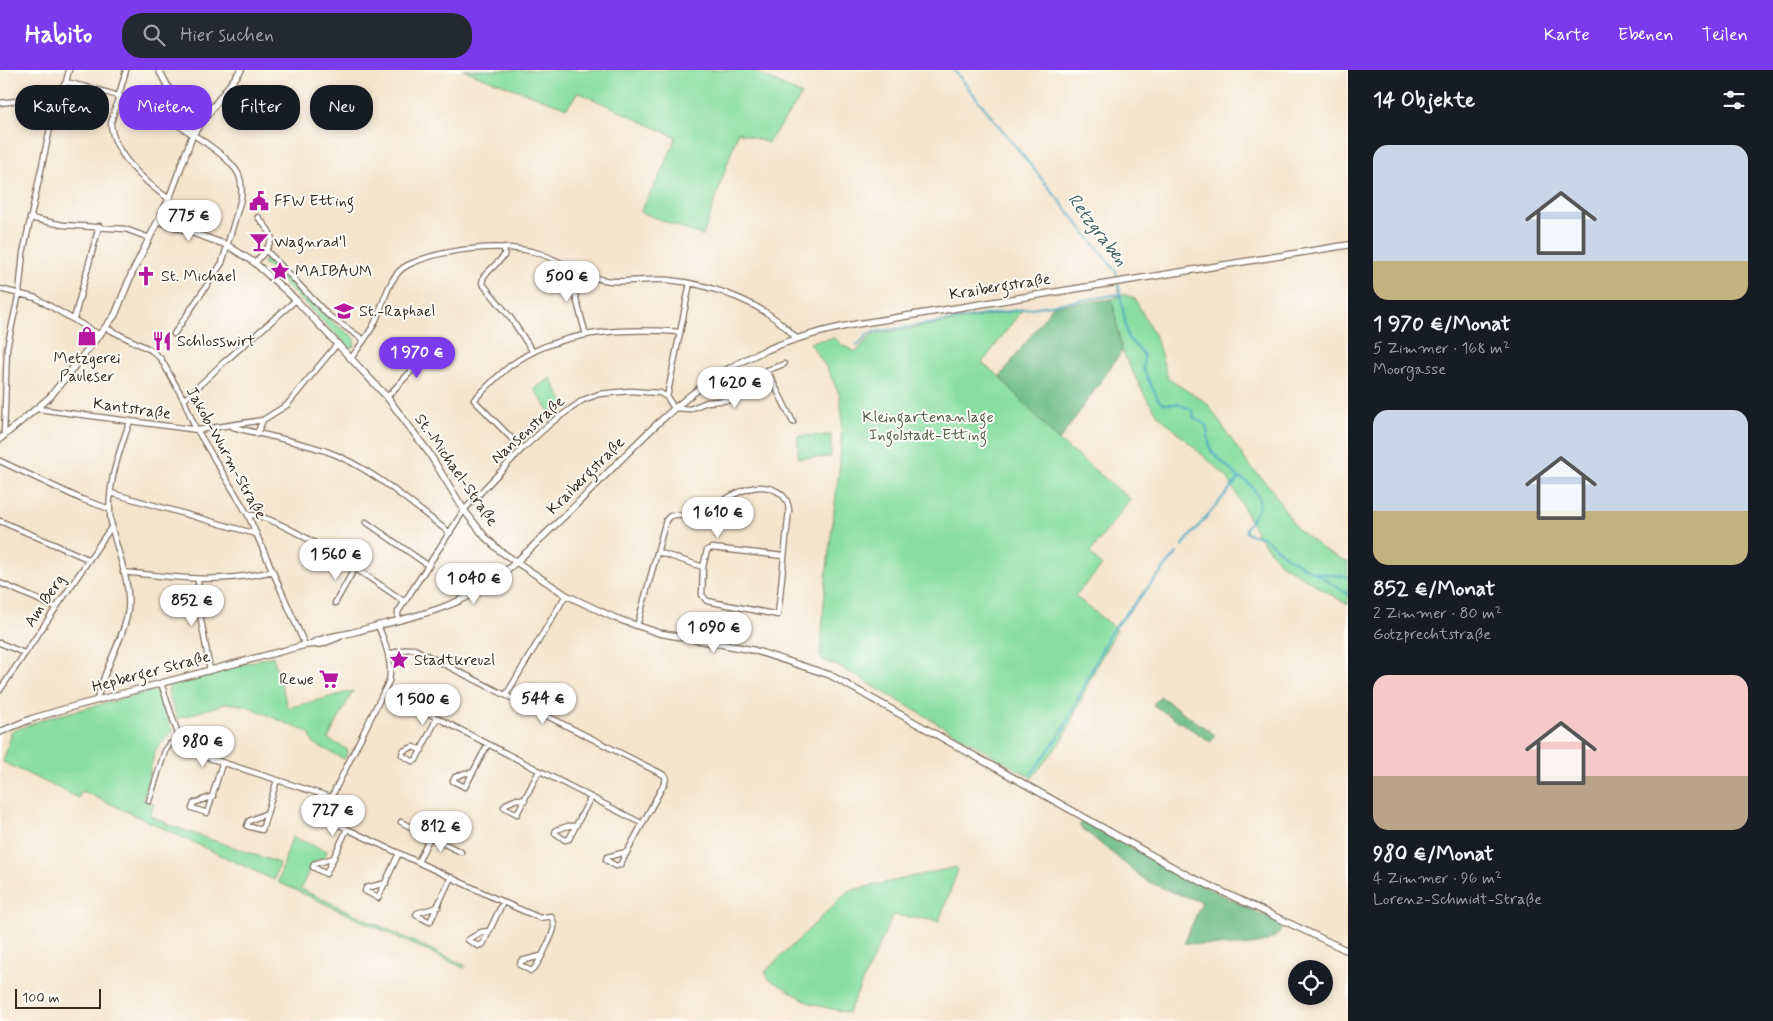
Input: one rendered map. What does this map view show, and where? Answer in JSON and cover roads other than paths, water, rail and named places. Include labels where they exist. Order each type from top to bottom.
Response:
[{"type":"street","points":[[64,85],[69,70]]},
{"type":"street","points":[[122,85],[126,70]]},
{"type":"street","points":[[159,70],[193,134]]},
{"type":"street","points":[[2,437],[38,409],[106,328],[122,301],[132,273],[169,199],[193,134],[241,70]]},
{"type":"street","points":[[66,82],[119,96],[111,123],[117,144],[150,184],[169,199]]},
{"type":"street","points":[[0,103],[15,101]]},
{"type":"street","points":[[2,437],[7,348],[19,293],[23,254],[30,218],[49,130]]},
{"type":"street","points":[[174,334],[219,269],[241,199],[241,181],[230,163],[185,130]]},
{"type":"street","points":[[255,263],[272,239],[258,217]]},
{"type":"street","points":[[30,218],[63,225],[125,229],[150,238]]},
{"type":"street","name":"St.-Michael-Straße","points":[[159,221],[228,245],[255,263],[296,300],[352,357],[387,397],[429,453],[464,510],[485,537],[516,563],[566,595],[637,626],[682,639],[764,653],[844,681],[1187,875],[1348,951]]},
{"type":"street","points":[[74,319],[99,226]]},
{"type":"street","name":"Kraibergstraße","points":[[516,563],[674,408],[720,374],[755,355],[796,338],[857,324],[1348,245]]},
{"type":"street","points":[[505,247],[504,256],[484,276],[482,283],[533,352]]},
{"type":"street","points":[[352,357],[374,325],[394,277],[400,270],[409,264],[447,254],[505,247],[539,253],[604,280],[667,280],[690,283],[738,297],[786,326],[796,338]]},
{"type":"street","points":[[266,250],[328,315],[364,340]]},
{"type":"street","points":[[567,265],[586,335]]},
{"type":"street","points":[[690,283],[667,397],[674,408],[690,409],[708,402],[731,400],[767,370],[784,364]]},
{"type":"street","points":[[0,289],[36,298],[100,335]]},
{"type":"street","points":[[184,400],[235,352],[296,300]]},
{"type":"street","name":"Jakob-Wurm-Straße","points":[[106,328],[151,350],[161,359],[198,430],[248,515],[308,644]]},
{"type":"street","points":[[522,449],[474,400],[511,365],[533,352],[586,335],[645,330],[680,332]]},
{"type":"street","name":"Kantstraße","points":[[38,409],[198,430],[263,420],[287,405],[338,343]]},
{"type":"street","points":[[387,397],[433,348]]},
{"type":"street","points":[[767,370],[793,422]]},
{"type":"street","name":"Nansenstraße","points":[[398,620],[397,615],[464,510],[522,449],[564,412],[583,400],[599,394],[630,391],[660,393],[667,397]]},
{"type":"street","points":[[257,434],[263,420]]},
{"type":"street","points":[[98,700],[128,612],[124,572],[112,526],[110,509],[116,460],[130,421]]},
{"type":"street","points":[[230,426],[326,451],[356,464],[379,479],[450,534]]},
{"type":"street","points":[[0,461],[81,499],[110,509]]},
{"type":"street","points":[[637,626],[666,520],[670,516],[695,514],[720,501],[758,488],[776,491],[783,495],[789,505],[784,556],[778,615],[707,601],[702,595],[703,567],[705,554],[709,548],[784,556]]},
{"type":"street","points":[[111,493],[256,534]]},
{"type":"street","points":[[248,515],[257,514],[268,518],[355,568],[405,602]]},
{"type":"street","points":[[0,521],[88,559]]},
{"type":"street","points":[[366,522],[429,566]]},
{"type":"street","name":"Am Berg","points":[[0,690],[112,526]]},
{"type":"street","points":[[658,552],[703,567]]},
{"type":"street","name":"Hepberger Straße","points":[[0,732],[31,719],[98,700],[450,605],[474,594],[516,563]]},
{"type":"street","points":[[335,604],[355,568]]},
{"type":"street","points":[[124,572],[198,580],[232,579],[273,571]]},
{"type":"street","points":[[198,580],[200,614],[210,670]]},
{"type":"street","points":[[0,583],[55,607]]},
{"type":"street","points":[[506,695],[566,595]]},
{"type":"street","points":[[378,625],[388,654],[391,671],[385,691],[323,814],[326,818],[347,829],[503,902],[540,918],[551,916],[554,928],[541,956],[533,971],[520,965],[521,962],[541,956]]},
{"type":"street","points":[[0,643],[24,653]]},
{"type":"street","points":[[388,654],[408,649],[414,650],[666,777],[619,866],[606,860],[607,857],[626,852]]},
{"type":"street","points":[[161,683],[180,740],[187,751],[222,764],[330,797]]},
{"type":"street","points":[[385,691],[641,823]]},
{"type":"street","points":[[422,750],[437,718]]},
{"type":"street","points":[[149,802],[165,751],[170,744],[180,740]]},
{"type":"street","points":[[473,773],[488,744]]},
{"type":"street","points":[[212,796],[194,803],[192,808],[208,813],[222,764]]},
{"type":"street","points":[[524,800],[539,771]]},
{"type":"street","points":[[267,813],[249,821],[247,826],[262,830],[277,780]]},
{"type":"street","points":[[576,826],[591,797]]},
{"type":"street","points":[[401,822],[461,852]]},
{"type":"street","points":[[334,858],[314,864],[313,867],[326,874],[334,858],[347,829]]},
{"type":"street","points":[[418,862],[430,836]]},
{"type":"street","points":[[386,883],[366,888],[365,891],[378,898],[386,883],[399,853]]},
{"type":"street","points":[[438,907],[429,908],[416,915],[430,922],[438,907],[451,877]]},
{"type":"street","points":[[489,931],[481,932],[468,940],[481,946],[489,931],[503,902]]},
{"type":"waterway","name":"Retzgraben","points":[[954,70],[1116,271],[1128,338],[1144,355],[1143,369],[1159,401],[1164,404],[1178,404],[1192,410],[1194,418],[1206,425],[1211,451],[1239,478],[1246,481],[1253,488],[1259,498],[1259,508],[1246,528],[1246,533],[1265,538],[1288,558],[1313,572],[1348,577]]},
{"type":"waterway","points":[[857,346],[869,333],[1121,294]]},
{"type":"waterway","points":[[1182,546],[1239,478]]},
{"type":"waterway","points":[[1031,774],[1062,732],[1110,633],[1177,553]]},
{"type":"waterway","name":"Retzgraben","points":[[1314,572],[1348,594]]},
{"type":"place","name":"FFW Etting","points":[[259,201]]},
{"type":"place","name":"Wagnrad'l","points":[[259,242]]},
{"type":"place","name":"MAIBAUM","points":[[280,271]]},
{"type":"place","name":"St. Michael","points":[[146,276]]},
{"type":"place","name":"St.-Raphael","points":[[344,311]]},
{"type":"place","name":"Metzgerei Pauleser","points":[[87,336]]},
{"type":"place","name":"Schlosswirt","points":[[162,341]]},
{"type":"place","name":"Stadtkreuzl","points":[[399,660]]},
{"type":"place","name":"Rewe","points":[[329,679]]},
{"type":"park label","name":"Kleingartenanlage Ingolstadt-Etting","points":[[928,426]]}]
